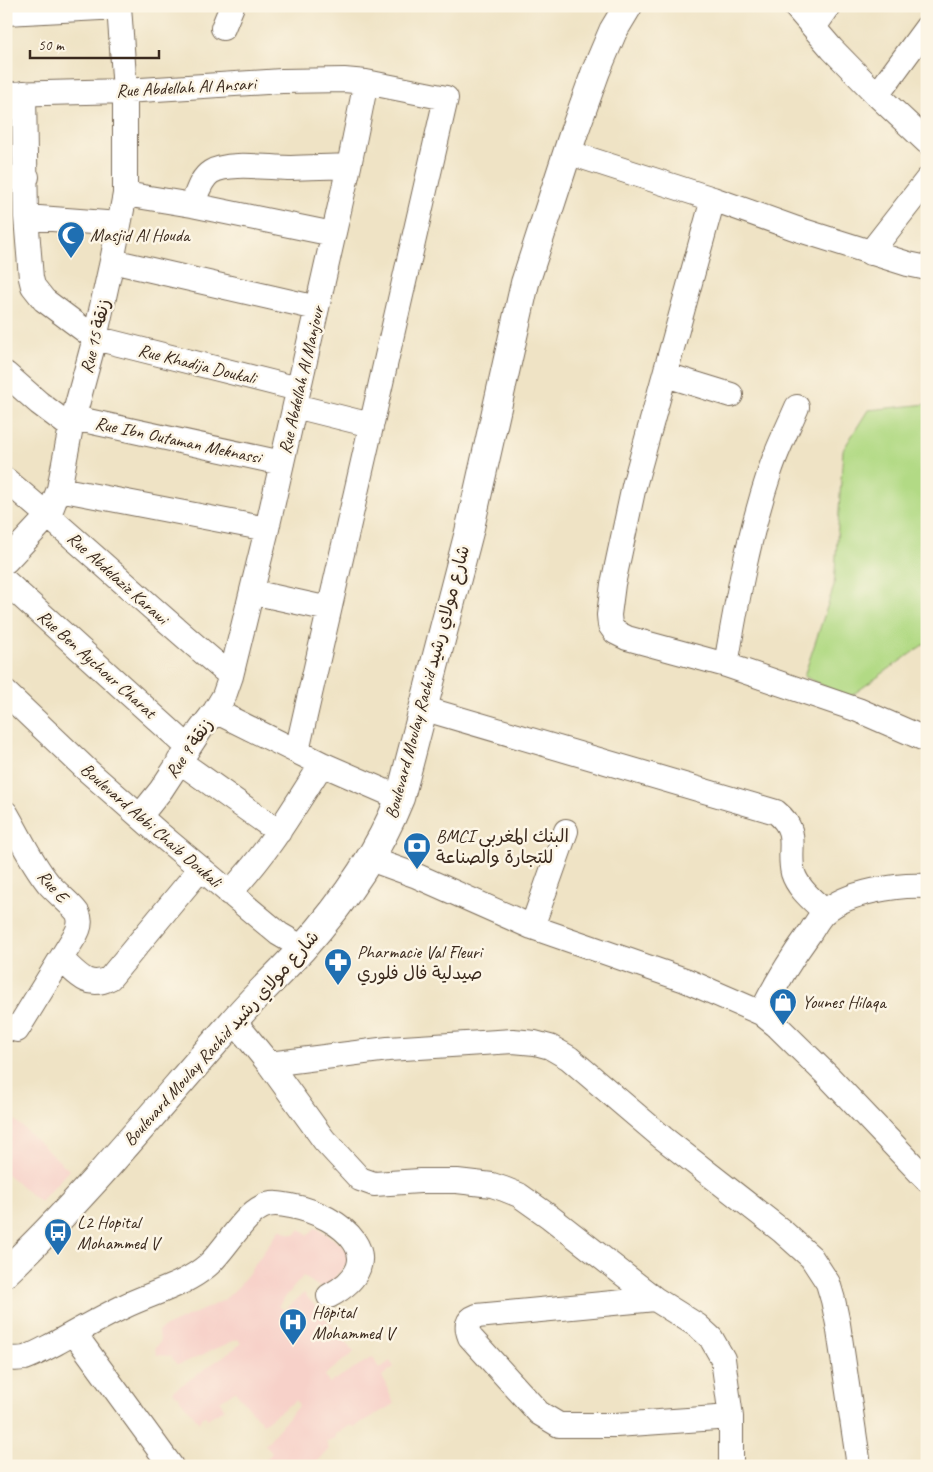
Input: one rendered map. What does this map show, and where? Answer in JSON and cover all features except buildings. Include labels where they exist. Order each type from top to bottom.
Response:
[{"type":"main road","name":"Boulevard Moulay Rachid شارع مولاي رشيد","points":[[6,1272],[42,1237],[108,1165],[234,1020],[302,948],[344,897],[386,832],[400,798],[469,532],[525,283],[567,152],[596,71],[613,31],[628,6]]},
{"type":"street","points":[[6,13],[119,6]]},
{"type":"street","name":"Rue 15 زنقة","points":[[6,561],[48,515],[59,489],[112,261],[125,194],[125,91],[119,6]]},
{"type":"street","points":[[223,28],[232,6]]},
{"type":"street","points":[[795,6],[832,49],[927,142]]},
{"type":"street","points":[[814,27],[828,6]]},
{"type":"street","points":[[877,95],[927,27]]},
{"type":"street","name":"Rue Abdellah Al Ansari","points":[[15,94],[125,91],[282,81],[344,80],[366,82],[446,98],[371,425]]},
{"type":"street","name":"Rue Abdellah Al Manjour","points":[[231,676],[282,463],[366,82]]},
{"type":"street","points":[[15,94],[16,177],[26,217],[30,278],[33,286],[44,300],[95,338]]},
{"type":"street","points":[[567,152],[713,199],[870,253],[927,268]]},
{"type":"street","points":[[192,205],[201,182],[209,173],[218,168],[230,166],[290,168],[349,166]]},
{"type":"street","points":[[870,253],[927,180]]},
{"type":"street","points":[[125,194],[192,205],[333,234]]},
{"type":"street","points":[[713,199],[634,486],[613,584],[609,615],[610,625],[615,632],[627,638],[726,664],[858,710],[927,740]]},
{"type":"street","points":[[26,217],[119,224]]},
{"type":"street","points":[[112,261],[317,308]]},
{"type":"street","name":"Rue Khadija Doukali","points":[[95,338],[296,398],[371,425]]},
{"type":"street","points":[[6,374],[39,403],[73,423]]},
{"type":"street","points":[[666,375],[732,395]]},
{"type":"street","points":[[726,664],[740,583],[756,516],[771,469],[797,407]]},
{"type":"street","name":"Rue Ibn Outaman Meknassi","points":[[73,423],[282,463]]},
{"type":"street","points":[[297,751],[371,425]]},
{"type":"street","name":"Rue Abdelaziz Karawi","points":[[6,480],[231,676]]},
{"type":"street","points":[[59,489],[267,529]]},
{"type":"street","name":"Rue Ben Aychour Charat","points":[[6,582],[184,754],[279,832]]},
{"type":"street","points":[[252,592],[329,609]]},
{"type":"street","name":"Rue 9 زنقة","points":[[140,816],[161,790],[215,711],[224,696],[231,676]]},
{"type":"street","name":"Boulevard Abbi Chaib Doukali","points":[[6,693],[88,771],[229,893],[279,934],[302,948]]},
{"type":"street","points":[[422,708],[776,812],[786,820],[790,828],[793,873],[799,884],[825,912]]},
{"type":"street","points":[[215,711],[322,764],[400,798]]},
{"type":"street","points":[[229,893],[252,869],[279,832],[322,764]]},
{"type":"street","name":"Rue E","points":[[6,813],[22,840],[29,857],[48,884],[79,916],[78,931],[17,1030]]},
{"type":"street","points":[[532,927],[566,831]]},
{"type":"street","points":[[370,858],[417,876],[532,927],[685,980],[760,1013],[776,1025],[826,1074],[927,1180]]},
{"type":"street","points":[[61,959],[83,979],[90,982],[97,983],[110,978],[201,868]]},
{"type":"street","points":[[760,1013],[789,962],[825,912],[840,902],[882,888],[927,886]]},
{"type":"street","points":[[234,1020],[269,1064],[324,1140],[360,1179],[374,1184],[456,1181],[492,1185],[519,1195],[655,1299],[698,1326],[711,1338],[724,1359],[732,1417],[731,1466]]},
{"type":"street","points":[[269,1064],[388,1049],[513,1041],[535,1043],[550,1047],[569,1058],[663,1138],[782,1231],[811,1257],[828,1283],[838,1324],[859,1466]]},
{"type":"street","points":[[6,1358],[15,1360],[26,1357],[123,1307],[181,1283],[206,1267],[219,1255],[246,1220],[262,1207],[270,1204],[298,1207],[316,1213],[344,1229],[354,1240],[359,1251],[360,1263],[357,1272],[352,1281],[330,1296]]},
{"type":"street","points":[[655,1299],[478,1316],[470,1320],[467,1329],[470,1337],[539,1414],[559,1425],[616,1425],[732,1417]]},
{"type":"street","points":[[74,1333],[171,1466]]},
{"type":"shaded area","points":[[6,1112],[69,1170],[40,1202],[6,1173]]},
{"type":"shaded area","name":"Hôpital Mohammed V","points":[[316,1227],[339,1243],[353,1257],[324,1290],[303,1276],[278,1306],[285,1310],[304,1293],[354,1352],[325,1375],[329,1383],[373,1357],[379,1369],[390,1361],[394,1367],[382,1376],[394,1404],[354,1427],[351,1425],[335,1434],[335,1439],[326,1442],[329,1449],[313,1466],[287,1466],[279,1458],[271,1466],[268,1466],[264,1462],[272,1453],[265,1445],[299,1405],[296,1400],[263,1424],[235,1391],[220,1401],[224,1409],[207,1419],[205,1415],[199,1422],[173,1391],[241,1344],[238,1339],[181,1364],[176,1364],[171,1356],[157,1355],[155,1349],[160,1342],[159,1330],[224,1300],[241,1284],[280,1229],[296,1234],[300,1229],[308,1235]]},
{"type":"green space","points":[[927,404],[927,642],[848,698],[804,676],[834,586],[843,450],[868,410]]},
{"type":"place","name":"Masjid Al Houda","points":[[71,259]]},
{"type":"place","name":"BMCI البنك المغربي للتجارة والصناعة","points":[[417,870]]},
{"type":"place","name":"Pharmacie Val Fleuri صيدلية فال فلوري","points":[[338,986]]},
{"type":"place","name":"Younes Hilaqa","points":[[783,1026]]},
{"type":"place","name":"L2 Hopital Mohammed V","points":[[58,1256]]},
{"type":"place","name":"Hôpital Mohammed V","points":[[293,1346]]}]
